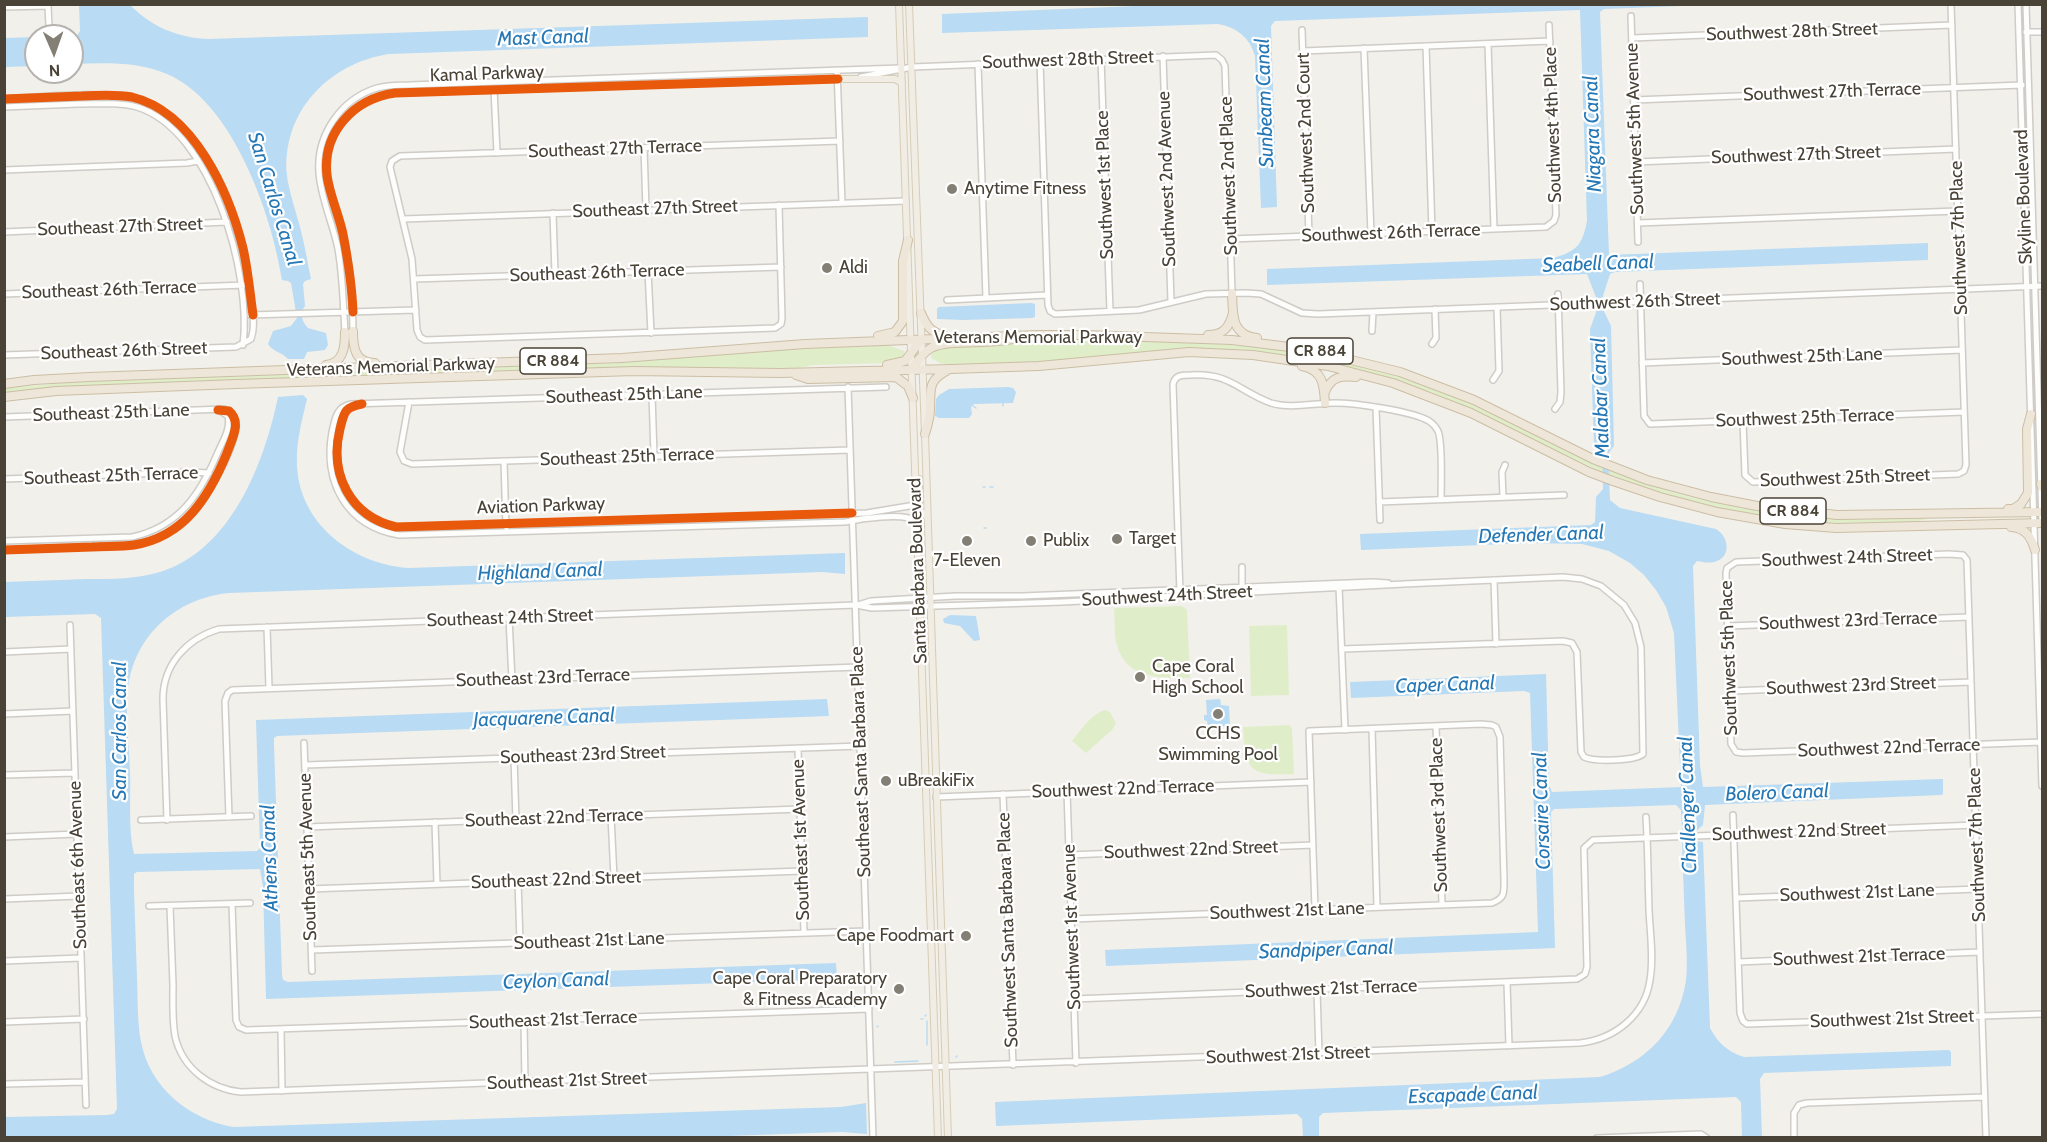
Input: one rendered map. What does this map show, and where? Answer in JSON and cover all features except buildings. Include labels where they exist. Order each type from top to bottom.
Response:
[{"type":"highway","points":[[781,345],[818,339],[885,336],[897,330],[904,318],[903,261],[908,240]]},
{"type":"highway","points":[[1232,293],[1233,314],[1239,330],[1248,337],[1322,347],[1332,350],[1336,355]]},
{"type":"highway","points":[[921,313],[928,328],[940,334],[1025,331],[1038,335]]},
{"type":"highway","points":[[1062,335],[1077,331],[1212,335],[1222,332],[1230,325],[1233,314]]},
{"type":"highway","points":[[349,331],[356,353],[363,361],[372,363],[447,360],[463,364]]},
{"type":"highway","points":[[181,374],[227,368],[332,364],[340,358],[349,331]]},
{"type":"highway","points":[[912,369],[923,354],[939,345],[1004,342],[1026,335]]},
{"type":"highway","name":"Veterans Memorial Parkway","points":[[4,384],[55,378],[622,358],[781,345],[910,339],[1062,335],[1232,340],[1270,343],[1336,355],[1400,372],[1491,408],[1593,459],[1647,480],[1701,495],[1793,511],[1856,515],[2040,512]]},
{"type":"highway","points":[[792,373],[813,368],[896,364],[905,361],[922,339]]},
{"type":"highway","points":[[1189,352],[1206,357],[1251,359],[1308,367],[1319,374],[1323,382],[1325,400]]},
{"type":"highway","name":"Veterans Memorial Parkway","points":[[4,397],[98,389],[600,372],[792,373],[951,369],[1055,365],[1189,352],[1253,355],[1328,366],[1393,383],[1471,413],[1589,472],[1612,481],[1670,500],[1741,517],[1809,526],[1908,527],[2040,523]]},
{"type":"highway","points":[[926,434],[932,383],[937,376],[951,369]]},
{"type":"highway","points":[[792,373],[808,379],[896,377],[908,386],[913,398]]},
{"type":"highway","points":[[1325,400],[1326,388],[1343,375],[1388,386],[1447,408],[1471,413]]},
{"type":"highway","points":[[1976,513],[2013,509],[2028,496],[2027,429],[2031,414]]},
{"type":"highway","points":[[1908,527],[1932,529],[2015,527],[2029,536],[2035,550]]},
{"type":"main road","name":"Santa Barbara Boulevard","points":[[899,4],[938,1137]]},
{"type":"main road","name":"Santa Barbara Boulevard","points":[[909,4],[930,518],[930,606],[948,1137]]},
{"type":"main road","points":[[838,80],[895,79],[902,83]]},
{"type":"main road","points":[[914,452],[919,465],[919,509],[930,518]]},
{"type":"street","name":"Southwest 7th Place","points":[[1951,4],[1966,465],[1964,471]]},
{"type":"street","name":"Skyline Boulevard","points":[[2018,4],[2031,414],[2040,512]]},
{"type":"street","name":"Skyline Boulevard","points":[[2026,4],[2042,486],[2040,523],[2035,550],[2043,786]]},
{"type":"street","points":[[4,7],[48,5],[49,24]]},
{"type":"street","name":"Southwest 5th Avenue","points":[[1631,16],[1638,242]]},
{"type":"street","name":"Southwest 4th Place","points":[[1549,25],[1556,215],[1551,225]]},
{"type":"street","name":"Southwest 28th Street","points":[[1632,38],[1952,26]]},
{"type":"street","name":"Southwest 2nd Court","points":[[1302,30],[1309,236]]},
{"type":"street","points":[[2019,32],[2043,32]]},
{"type":"street","points":[[1303,51],[1550,41]]},
{"type":"street","points":[[1488,44],[1494,229]]},
{"type":"street","points":[[1426,46],[1432,231]]},
{"type":"street","points":[[1364,48],[1371,234]]},
{"type":"street","name":"Southwest 28th Street","points":[[912,67],[1163,56],[1216,55],[1222,60]]},
{"type":"street","name":"Southwest 2nd Avenue","points":[[1163,56],[1171,302]]},
{"type":"street","name":"Southwest 1st Place","points":[[1101,59],[1110,311]]},
{"type":"street","name":"Southwest 2nd Place","points":[[1222,60],[1225,66],[1232,293]]},
{"type":"street","points":[[1040,62],[1047,295],[1048,308],[1052,313],[1144,309],[1206,294],[1232,293]]},
{"type":"street","points":[[978,64],[986,298]]},
{"type":"street","name":"Kamal Parkway","points":[[349,331],[344,312],[338,247],[319,172],[321,148],[333,121],[355,99],[379,88],[912,67]]},
{"type":"street","name":"Kamal Parkway","points":[[349,331],[353,312],[346,250],[327,175],[330,146],[340,125],[363,104],[388,94],[838,80],[902,68]]},
{"type":"street","points":[[837,70],[842,203]]},
{"type":"street","points":[[494,82],[497,153]]},
{"type":"street","name":"Southwest 27th Terrace","points":[[1634,100],[2030,85]]},
{"type":"street","points":[[4,99],[104,95],[133,98],[155,105],[171,115],[188,132],[225,198],[243,248],[253,315],[251,339],[243,345]]},
{"type":"street","points":[[4,107],[122,104],[160,118],[175,130],[187,144],[214,193],[226,222],[236,254],[241,285],[245,315],[243,345]]},
{"type":"street","name":"Southeast 27th Terrace","points":[[404,219],[391,172],[392,161],[400,156],[840,141]]},
{"type":"street","points":[[644,148],[646,209]]},
{"type":"street","name":"Southwest 27th Street","points":[[1636,162],[1956,149]]},
{"type":"street","points":[[4,170],[179,164],[205,159]]},
{"type":"street","name":"Southeast 27th Street","points":[[404,219],[906,201]]},
{"type":"street","points":[[404,219],[414,279],[417,330],[420,337],[430,340],[651,333],[778,326],[782,319],[779,205]]},
{"type":"street","points":[[1638,223],[1957,211]]},
{"type":"street","points":[[553,213],[555,274]]},
{"type":"street","name":"Southeast 27th Street","points":[[4,232],[226,222],[234,219]]},
{"type":"street","name":"Southwest 26th Terrace","points":[[1231,239],[1551,225]]},
{"type":"street","name":"Southeast 26th Terrace","points":[[414,279],[781,267]]},
{"type":"street","points":[[648,271],[651,333]]},
{"type":"street","points":[[1640,284],[1642,363]]},
{"type":"street","name":"Southeast 26th Terrace","points":[[4,294],[250,285]]},
{"type":"street","name":"Southwest 26th Street","points":[[1232,293],[1261,294],[1307,314],[2043,286]]},
{"type":"street","points":[[1556,409],[1560,402],[1561,392],[1558,294]]},
{"type":"street","points":[[947,300],[1047,295]]},
{"type":"street","points":[[1493,380],[1499,371],[1497,307]]},
{"type":"street","points":[[1432,344],[1436,338],[1435,309]]},
{"type":"street","points":[[245,315],[416,310]]},
{"type":"street","points":[[1372,331],[1373,312]]},
{"type":"street","name":"Southeast 26th Street","points":[[4,355],[243,345]]},
{"type":"street","name":"Southwest 25th Lane","points":[[1642,363],[1962,350]]},
{"type":"street","name":"Southwest 25th Terrace","points":[[1642,363],[1644,416],[1647,422],[1653,424],[1964,412]]},
{"type":"street","points":[[1180,592],[1173,384],[1176,378],[1183,375],[1212,375],[1226,379],[1277,405],[1325,400],[1421,418],[1433,425],[1439,436],[1441,499]]},
{"type":"street","name":"Southeast Santa Barbara Place","points":[[848,387],[873,1137]]},
{"type":"street","name":"Southeast 25th Lane","points":[[362,404],[886,387]]},
{"type":"street","points":[[652,394],[654,456]]},
{"type":"street","name":"Southeast 25th Terrace","points":[[409,402],[400,452],[404,461],[412,464],[850,450]]},
{"type":"street","name":"Aviation Parkway","points":[[362,404],[351,406],[346,410],[338,435],[336,456],[338,472],[343,486],[355,503],[366,513],[384,523],[403,528],[852,517],[910,518],[916,521]]},
{"type":"street","name":"Aviation Parkway","points":[[362,404],[347,405],[338,411],[333,426],[329,457],[336,488],[344,502],[357,515],[383,531],[405,536],[852,517],[915,506]]},
{"type":"street","points":[[1376,408],[1380,520]]},
{"type":"street","points":[[4,542],[122,538],[150,532],[170,522],[196,496],[229,424],[228,416],[218,410]]},
{"type":"street","points":[[4,550],[129,545],[153,540],[174,530],[192,515],[205,497],[236,426],[234,417],[229,411],[218,410]]},
{"type":"street","name":"Southeast 25th Lane","points":[[4,417],[218,410]]},
{"type":"street","name":"Southwest 25th Street","points":[[1743,421],[1745,475],[1753,482],[1958,474],[1964,471]]},
{"type":"street","points":[[504,461],[506,532]]},
{"type":"street","points":[[1503,497],[1502,472],[1505,465]]},
{"type":"street","name":"Southeast 25th Terrace","points":[[4,479],[191,472],[216,476]]},
{"type":"street","points":[[1379,502],[1564,495]]},
{"type":"street","name":"Southwest 7th Place","points":[[1963,555],[1968,563],[1986,1137]]},
{"type":"street","name":"Southwest 24th Street","points":[[1731,564],[1736,562],[1963,555]]},
{"type":"street","name":"Southwest 5th Place","points":[[1731,564],[1726,573],[1731,744],[1736,752]]},
{"type":"street","points":[[1242,567],[1242,590]]},
{"type":"street","name":"Southwest 24th Street","points":[[930,597],[1180,592],[1339,586],[1374,582],[1404,584],[1576,578],[1601,586],[1616,597],[1632,617],[1640,641],[1643,754],[1633,759],[1594,760],[1584,757],[1580,747],[1577,652],[1572,643],[1563,641],[1496,644]]},
{"type":"street","points":[[1342,649],[1496,644],[1494,580]]},
{"type":"street","points":[[1339,586],[1345,730]]},
{"type":"street","name":"Southwest 24th Street","points":[[930,606],[1180,592]]},
{"type":"street","points":[[959,605],[985,603],[991,600],[992,596]]},
{"type":"street","name":"Southeast 24th Street","points":[[856,605],[871,601],[930,597]]},
{"type":"street","name":"Southeast 24th Street","points":[[167,819],[163,694],[166,678],[175,659],[190,643],[213,631],[226,628],[856,605],[872,608],[930,606]]},
{"type":"street","name":"Southwest 23rd Terrace","points":[[1728,626],[1969,616]]},
{"type":"street","points":[[509,618],[512,680]]},
{"type":"street","name":"Southeast 6th Avenue","points":[[70,626],[86,1105]]},
{"type":"street","points":[[267,627],[269,688]]},
{"type":"street","points":[[4,652],[71,649]]},
{"type":"street","name":"Southeast 23rd Terrace","points":[[229,817],[225,701],[228,693],[237,689],[858,667]]},
{"type":"street","name":"Southwest 23rd Street","points":[[1730,691],[1971,682]]},
{"type":"street","points":[[4,714],[73,711]]},
{"type":"street","name":"Southwest 21st Lane","points":[[1071,919],[1492,903],[1501,900],[1504,895],[1504,869],[1500,737],[1496,727],[1492,724],[1436,726]]},
{"type":"street","points":[[1315,909],[1309,731],[1436,726]]},
{"type":"street","name":"Southwest 3rd Place","points":[[1436,726],[1442,904]]},
{"type":"street","points":[[1372,729],[1377,907]]},
{"type":"street","name":"Southwest 22nd Terrace","points":[[1736,752],[2042,742]]},
{"type":"street","name":"Southeast 5th Avenue","points":[[304,743],[312,971]]},
{"type":"street","name":"Southeast 23rd Street","points":[[305,765],[861,746]]},
{"type":"street","name":"Southeast 1st Avenue","points":[[798,748],[804,933]]},
{"type":"street","points":[[514,758],[516,819]]},
{"type":"street","points":[[4,775],[75,773]]},
{"type":"street","name":"Southwest 22nd Terrace","points":[[936,796],[1311,782]]},
{"type":"street","name":"Southwest 1st Avenue","points":[[1067,791],[1076,1063]]},
{"type":"street","name":"Southwest Santa Barbara Place","points":[[1003,794],[1012,1065]]},
{"type":"street","name":"Southeast 22nd Terrace","points":[[307,827],[800,809]]},
{"type":"street","points":[[1733,815],[1738,962]]},
{"type":"street","points":[[141,820],[251,816]]},
{"type":"street","points":[[611,816],[614,878]]},
{"type":"street","points":[[1646,817],[1647,838]]},
{"type":"street","points":[[435,822],[437,884]]},
{"type":"street","name":"Southwest 22nd Street","points":[[1586,974],[1584,848],[1587,843],[1599,839],[1976,825]]},
{"type":"street","points":[[4,837],[77,834]]},
{"type":"street","name":"Southwest 21st Street","points":[[945,1068],[1509,1046],[1588,1042],[1608,1036],[1627,1023],[1644,1001],[1651,973],[1647,838]]},
{"type":"street","name":"Southwest 22nd Street","points":[[1069,855],[1313,845]]},
{"type":"street","name":"Southeast 22nd Street","points":[[309,889],[802,871]]},
{"type":"street","points":[[518,881],[520,943]]},
{"type":"street","name":"Southwest 21st Lane","points":[[1736,898],[1978,889]]},
{"type":"street","points":[[4,899],[79,896]]},
{"type":"street","name":"Southeast 21st Terrace","points":[[232,903],[236,1020],[239,1027],[249,1031],[869,1009]]},
{"type":"street","points":[[149,906],[250,903]]},
{"type":"street","name":"Southeast 21st Street","points":[[170,906],[175,1032],[180,1052],[195,1071],[212,1084],[226,1090],[282,1091],[945,1068]]},
{"type":"street","name":"Southeast 21st Lane","points":[[312,950],[866,931]]},
{"type":"street","name":"Southwest 21st Terrace","points":[[1738,962],[1980,952]]},
{"type":"street","points":[[4,961],[81,958]]},
{"type":"street","name":"Southwest 21st Street","points":[[1738,962],[1740,1013],[1743,1021],[1752,1025],[2043,1014]]},
{"type":"street","name":"Southwest 21st Terrace","points":[[1074,999],[1577,979],[1586,974]]},
{"type":"street","points":[[1508,982],[1509,1046]]},
{"type":"street","points":[[1317,990],[1319,1054]]},
{"type":"street","points":[[4,1022],[84,1019]]},
{"type":"street","points":[[524,1021],[525,1083]]},
{"type":"street","points":[[281,1029],[282,1091]]},
{"type":"street","points":[[4,1084],[86,1082]]},
{"type":"street","points":[[1794,1137],[1794,1113],[1799,1105],[1807,1103],[1984,1096]]},
{"type":"street","points":[[1597,1137],[1701,1134],[1706,1137]]},
{"type":"green space","points":[[1073,339],[1199,343],[1325,356],[1406,378],[1476,407],[1614,471],[1686,496],[1789,515],[1852,519],[1900,517],[1928,519],[1909,523],[1833,524],[1740,513],[1682,500],[1602,472],[1434,393],[1354,368],[1308,358],[1250,350],[1194,348],[1051,361],[950,365],[931,358],[931,352],[946,347],[1004,345],[1024,340]]},
{"type":"green space","points":[[888,345],[904,351],[905,357],[891,363],[813,365],[791,370],[632,368],[65,387],[5,393],[5,389],[8,388],[75,382],[620,363],[792,348]]},
{"type":"green space","points":[[1182,606],[1187,610],[1190,678],[1155,677],[1135,670],[1127,664],[1116,642],[1114,608]]},
{"type":"green space","points":[[1287,625],[1289,695],[1251,696],[1249,626]]},
{"type":"green space","points":[[1105,710],[1110,712],[1116,723],[1112,730],[1086,753],[1072,741],[1091,719]]},
{"type":"green space","points":[[1289,725],[1292,728],[1294,774],[1267,774],[1252,768],[1246,753],[1243,727]]},
{"type":"water","points":[[79,4],[130,5],[138,13],[166,30],[176,34],[209,39],[868,17],[868,37],[389,54],[367,59],[347,68],[313,94],[292,131],[287,153],[290,193],[311,279],[303,284],[305,306],[302,317],[308,328],[326,333],[328,345],[325,350],[307,352],[304,359],[288,359],[268,344],[273,331],[291,326],[297,318],[291,283],[282,280],[269,224],[259,194],[230,134],[211,109],[190,88],[167,74],[144,67],[108,63],[84,64],[84,24],[80,24]]},
{"type":"water","points":[[1185,4],[1707,5],[1604,9],[1600,12],[1609,255],[1928,243],[1928,260],[1615,272],[1610,274],[1602,299],[1602,307],[1611,326],[1614,446],[1608,454],[1610,500],[1620,508],[1716,529],[1723,536],[1727,545],[1722,558],[1712,562],[1697,561],[1693,566],[1700,765],[1703,787],[1943,779],[1943,794],[1941,795],[1705,805],[1703,825],[1695,832],[1696,841],[1703,842],[1710,1028],[1724,1046],[1744,1057],[1949,1050],[1951,1066],[1764,1073],[1760,1079],[1762,1137],[1742,1137],[1741,1102],[1736,1097],[1323,1113],[1319,1117],[1319,1138],[1303,1137],[1302,1119],[1297,1114],[996,1126],[995,1102],[1600,1077],[1632,1063],[1658,1042],[1676,1014],[1686,980],[1682,843],[1689,841],[1689,832],[1682,830],[1681,810],[1676,805],[1554,809],[1551,812],[1555,948],[1106,966],[1105,950],[1538,932],[1530,693],[1524,691],[1351,698],[1350,682],[1546,674],[1549,785],[1552,792],[1681,787],[1674,633],[1666,607],[1656,590],[1630,563],[1609,551],[1582,544],[1530,543],[1361,550],[1360,534],[1591,525],[1595,522],[1596,497],[1603,489],[1602,452],[1594,445],[1590,329],[1598,307],[1587,274],[1267,285],[1267,269],[1553,258],[1573,250],[1583,236],[1587,221],[1580,10],[1275,21],[1271,26],[1277,207],[1261,208],[1255,56],[1250,44],[1237,31],[1218,24],[942,33],[942,14]]},
{"type":"water","points":[[24,37],[24,66],[5,67],[5,38]]},
{"type":"water","points":[[1035,304],[1035,317],[1032,318],[937,319],[939,307]]},
{"type":"water","points":[[1013,388],[1016,392],[1013,403],[974,404],[971,407],[972,414],[969,418],[935,416],[936,399],[949,389]]},
{"type":"water","points":[[303,395],[307,399],[297,456],[298,476],[303,495],[323,528],[337,541],[371,560],[409,568],[845,553],[845,574],[822,572],[229,593],[210,596],[192,603],[176,611],[149,636],[132,670],[128,689],[127,730],[130,824],[134,854],[257,851],[260,848],[256,720],[827,699],[829,716],[277,736],[274,738],[274,745],[282,975],[283,980],[288,982],[836,963],[837,979],[266,999],[263,887],[260,869],[137,872],[134,874],[134,890],[140,1034],[146,1059],[162,1087],[187,1109],[201,1117],[233,1127],[841,1107],[866,1103],[867,1134],[842,1132],[670,1138],[5,1137],[5,1117],[107,1115],[114,1114],[117,1109],[101,618],[95,614],[5,617],[5,582],[133,577],[160,572],[185,561],[206,545],[225,525],[240,501],[264,450],[278,397]]},
{"type":"water","points":[[950,615],[976,616],[980,640],[974,641],[960,626],[944,623],[943,619]]},
{"type":"water","points":[[1220,699],[1221,705],[1229,706],[1230,726],[1208,727],[1207,721],[1204,720],[1204,715],[1207,715],[1206,700]]},
{"type":"waterway","points":[[927,1021],[927,1045]]},
{"type":"waterway","points":[[895,1062],[918,1061]]},
{"type":"cycle path","points":[[353,312],[347,254],[328,183],[327,160],[335,132],[343,121],[366,102],[395,93],[838,79]]},
{"type":"cycle path","points":[[4,99],[126,96],[154,105],[174,119],[206,157],[228,203],[243,248],[253,315]]},
{"type":"cycle path","points":[[362,404],[348,409],[340,429],[337,446],[341,477],[355,503],[366,513],[396,527],[852,513]]},
{"type":"cycle path","points":[[4,550],[129,546],[152,541],[181,524],[212,485],[235,431],[233,415],[229,411],[218,410]]},
{"type":"place","name":"Anytime Fitness","points":[[952,189]]},
{"type":"place","name":"Aldi","points":[[827,268]]},
{"type":"place","name":"Target","points":[[1117,539]]},
{"type":"place","name":"7-Eleven","points":[[967,541]]},
{"type":"place","name":"Publix","points":[[1031,541]]},
{"type":"place","name":"Cape Coral High School","points":[[1140,677]]},
{"type":"place","name":"CCHS Swimming Pool","points":[[1218,714]]},
{"type":"place","name":"uBreakiFix","points":[[886,781]]},
{"type":"place","name":"Cape Foodmart","points":[[966,936]]},
{"type":"place","name":"Cape Coral Preparatory & Fitness Academy","points":[[899,989]]},
{"type":"water label","name":"Mast Canal","points":[[543,38]]},
{"type":"water label","name":"Sunbeam Canal","points":[[1265,103]]},
{"type":"water label","name":"Niagara Canal","points":[[1593,134]]},
{"type":"water label","name":"San Carlos Canal","points":[[274,199]]},
{"type":"water label","name":"Seabell Canal","points":[[1598,264]]},
{"type":"water label","name":"Malabar Canal","points":[[1601,398]]},
{"type":"water label","name":"Defender Canal","points":[[1541,535]]},
{"type":"water label","name":"Highland Canal","points":[[540,572]]},
{"type":"water label","name":"Caper Canal","points":[[1445,685]]},
{"type":"water label","name":"Jacquarene Canal","points":[[544,718]]},
{"type":"water label","name":"San Carlos Canal","points":[[120,731]]},
{"type":"water label","name":"Bolero Canal","points":[[1777,793]]},
{"type":"water label","name":"Challenger Canal","points":[[1688,805]]},
{"type":"water label","name":"Corsaire Canal","points":[[1542,811]]},
{"type":"water label","name":"Athens Canal","points":[[270,858]]},
{"type":"water label","name":"Sandpiper Canal","points":[[1326,950]]},
{"type":"water label","name":"Ceylon Canal","points":[[556,981]]},
{"type":"water label","name":"Escapade Canal","points":[[1473,1095]]}]
